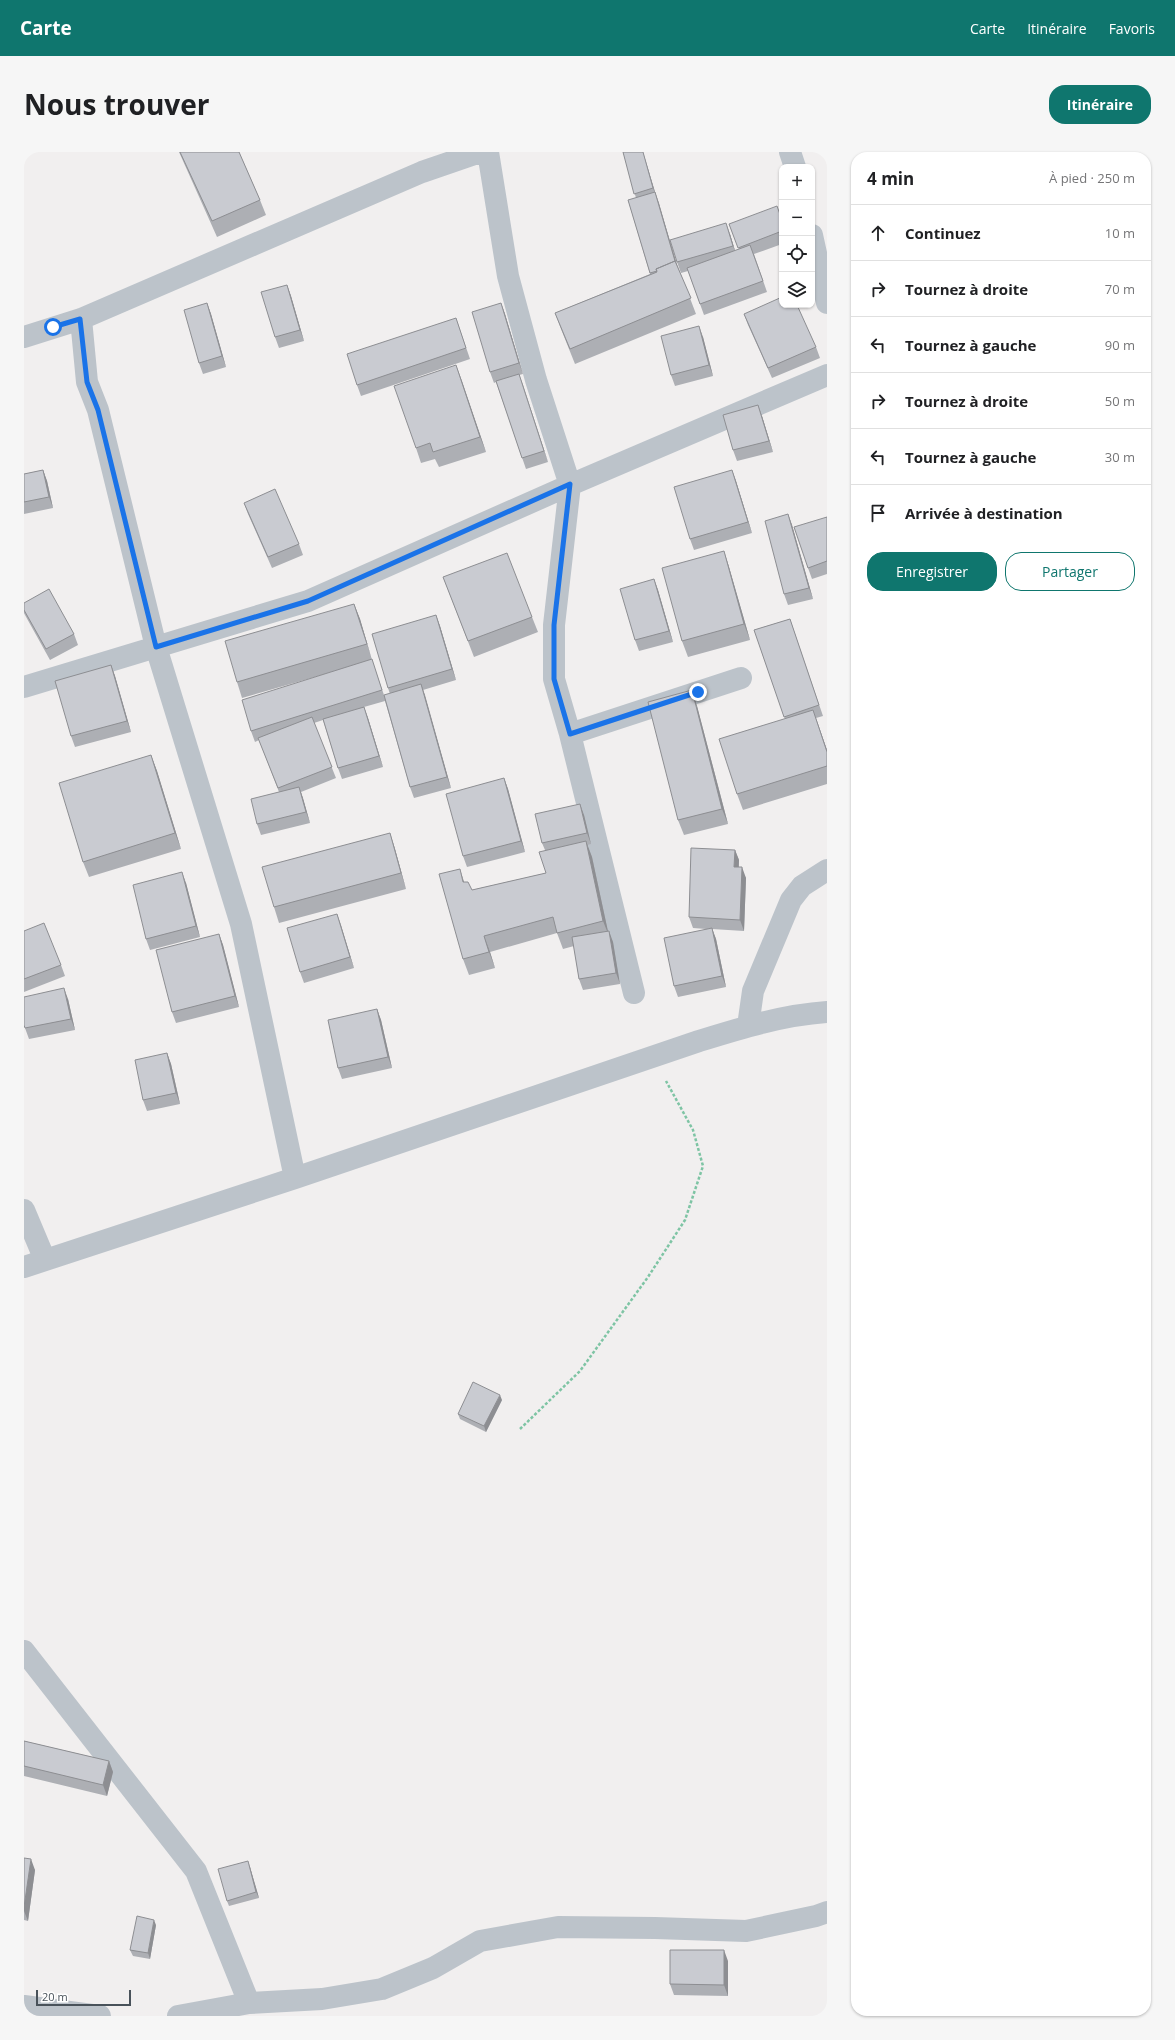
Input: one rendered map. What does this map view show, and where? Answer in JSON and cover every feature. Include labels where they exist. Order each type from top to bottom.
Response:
[{"type":"street","points":[[24,337],[80,319],[422,172],[480,152]]},
{"type":"street","points":[[488,152],[508,276],[536,380],[570,484],[554,625],[554,679],[570,734],[634,993]]},
{"type":"street","points":[[790,152],[795,164]]},
{"type":"street","points":[[812,236],[827,304]]},
{"type":"street","points":[[80,319],[87,382],[98,410],[156,647],[241,924],[295,1178]]},
{"type":"street","points":[[24,687],[308,601],[570,484],[827,375]]},
{"type":"street","points":[[570,734],[741,678]]},
{"type":"street","points":[[748,1026],[753,991],[791,900],[802,886],[827,870]]},
{"type":"street","points":[[24,1267],[295,1178],[652,1056],[748,1026],[806,1013],[827,1012]]},
{"type":"street","points":[[24,1210],[45,1260]]},
{"type":"street","points":[[24,1651],[196,1871],[249,2003]]},
{"type":"street","points":[[178,2016],[249,2003],[322,1999],[382,1989],[433,1968],[480,1941],[558,1927],[746,1931],[816,1916],[827,1912]]},
{"type":"street","points":[[24,2006],[100,2016]]},
{"type":"path","points":[[520,1429],[580,1370],[648,1277],[685,1220],[704,1166],[693,1130],[652,1056]]},
{"type":"building","points":[[180,152],[239,152],[260,200],[212,221]]},
{"type":"building","points":[[623,152],[643,152],[653,188],[634,194]]},
{"type":"building","points":[[655,192],[675,261],[656,269],[657,271],[650,273],[628,200]]},
{"type":"building","points":[[777,206],[779,212],[779,232],[738,248],[729,224]]},
{"type":"building","points":[[726,223],[733,246],[677,262],[670,240]]},
{"type":"building","points":[[750,245],[763,281],[700,304],[687,268]]},
{"type":"building","points":[[675,261],[691,298],[570,349],[555,313],[657,272],[656,269]]},
{"type":"building","points":[[287,285],[300,330],[275,337],[261,292]]},
{"type":"building","points":[[779,298],[779,308],[798,308],[816,347],[768,368],[744,314]]},
{"type":"building","points":[[207,303],[222,356],[199,363],[184,310]]},
{"type":"building","points":[[501,303],[519,363],[490,372],[472,312]]},
{"type":"building","points":[[456,318],[466,348],[357,385],[347,354]]},
{"type":"building","points":[[699,326],[709,365],[671,375],[661,336]]},
{"type":"building","points":[[456,365],[480,437],[433,452],[430,443],[416,448],[394,386]]},
{"type":"building","points":[[519,374],[544,451],[522,458],[496,381]]},
{"type":"building","points":[[758,405],[769,441],[733,450],[723,415]]},
{"type":"building","points":[[43,470],[49,497],[24,502],[24,474]]},
{"type":"building","points":[[732,470],[748,522],[690,539],[674,487]]},
{"type":"building","points":[[275,489],[299,544],[268,557],[244,503]]},
{"type":"building","points":[[788,514],[809,588],[784,594],[765,521]]},
{"type":"building","points":[[827,517],[827,561],[808,568],[794,527]]},
{"type":"building","points":[[724,551],[744,624],[682,641],[662,568]]},
{"type":"building","points":[[507,553],[532,617],[468,641],[443,577]]},
{"type":"building","points":[[654,579],[669,631],[635,640],[620,589]]},
{"type":"building","points":[[49,589],[74,634],[46,649],[24,610],[24,603]]},
{"type":"building","points":[[354,604],[367,644],[237,682],[225,641]]},
{"type":"building","points":[[436,615],[452,669],[388,688],[372,634]]},
{"type":"building","points":[[790,619],[819,705],[784,717],[754,630]]},
{"type":"building","points":[[372,659],[382,690],[251,731],[242,700]]},
{"type":"building","points":[[111,665],[127,721],[71,736],[55,681]]},
{"type":"building","points":[[421,684],[447,777],[410,787],[384,695]]},
{"type":"building","points":[[692,690],[722,809],[678,820],[648,702]]},
{"type":"building","points":[[364,707],[379,756],[338,768],[323,719]]},
{"type":"building","points":[[813,710],[827,752],[827,766],[737,794],[719,739]]},
{"type":"building","points":[[312,717],[332,767],[278,788],[258,738]]},
{"type":"building","points":[[151,755],[175,833],[83,862],[59,783]]},
{"type":"building","points":[[504,778],[521,841],[463,856],[446,794]]},
{"type":"building","points":[[299,787],[306,812],[257,824],[251,799]]},
{"type":"building","points":[[580,804],[587,833],[542,843],[535,814]]},
{"type":"building","points":[[390,833],[401,873],[274,907],[262,867]]},
{"type":"building","points":[[586,841],[603,921],[557,933],[553,917],[484,936],[489,952],[463,959],[439,874],[460,869],[463,882],[468,882],[472,890],[546,873],[539,852]]},
{"type":"building","points":[[691,848],[735,850],[734,867],[742,867],[740,920],[689,917]]},
{"type":"building","points":[[182,872],[196,926],[146,939],[133,885]]},
{"type":"building","points":[[337,914],[350,957],[300,972],[287,928]]},
{"type":"building","points":[[44,923],[61,965],[24,979],[24,931]]},
{"type":"building","points":[[712,928],[722,976],[674,986],[664,938]]},
{"type":"building","points":[[609,931],[616,973],[579,979],[572,937]]},
{"type":"building","points":[[219,934],[235,996],[172,1012],[156,950]]},
{"type":"building","points":[[64,988],[71,1019],[25,1028],[24,997]]},
{"type":"building","points":[[377,1009],[388,1057],[338,1068],[328,1020]]},
{"type":"building","points":[[167,1053],[176,1093],[143,1100],[135,1060]]},
{"type":"building","points":[[473,1382],[500,1395],[484,1426],[458,1414]]},
{"type":"building","points":[[24,1741],[109,1761],[103,1785],[24,1766]]},
{"type":"building","points":[[24,1858],[31,1859],[24,1907]]},
{"type":"building","points":[[248,1861],[256,1892],[227,1901],[218,1869]]},
{"type":"building","points":[[137,1916],[154,1920],[148,1953],[130,1950]]},
{"type":"building","points":[[670,1950],[724,1950],[724,1985],[670,1984]]},
{"type":"route","points":[[53,327],[80,319],[87,382],[98,410],[156,647],[308,601],[570,484],[554,625],[554,679],[570,734],[698,692]]}]
